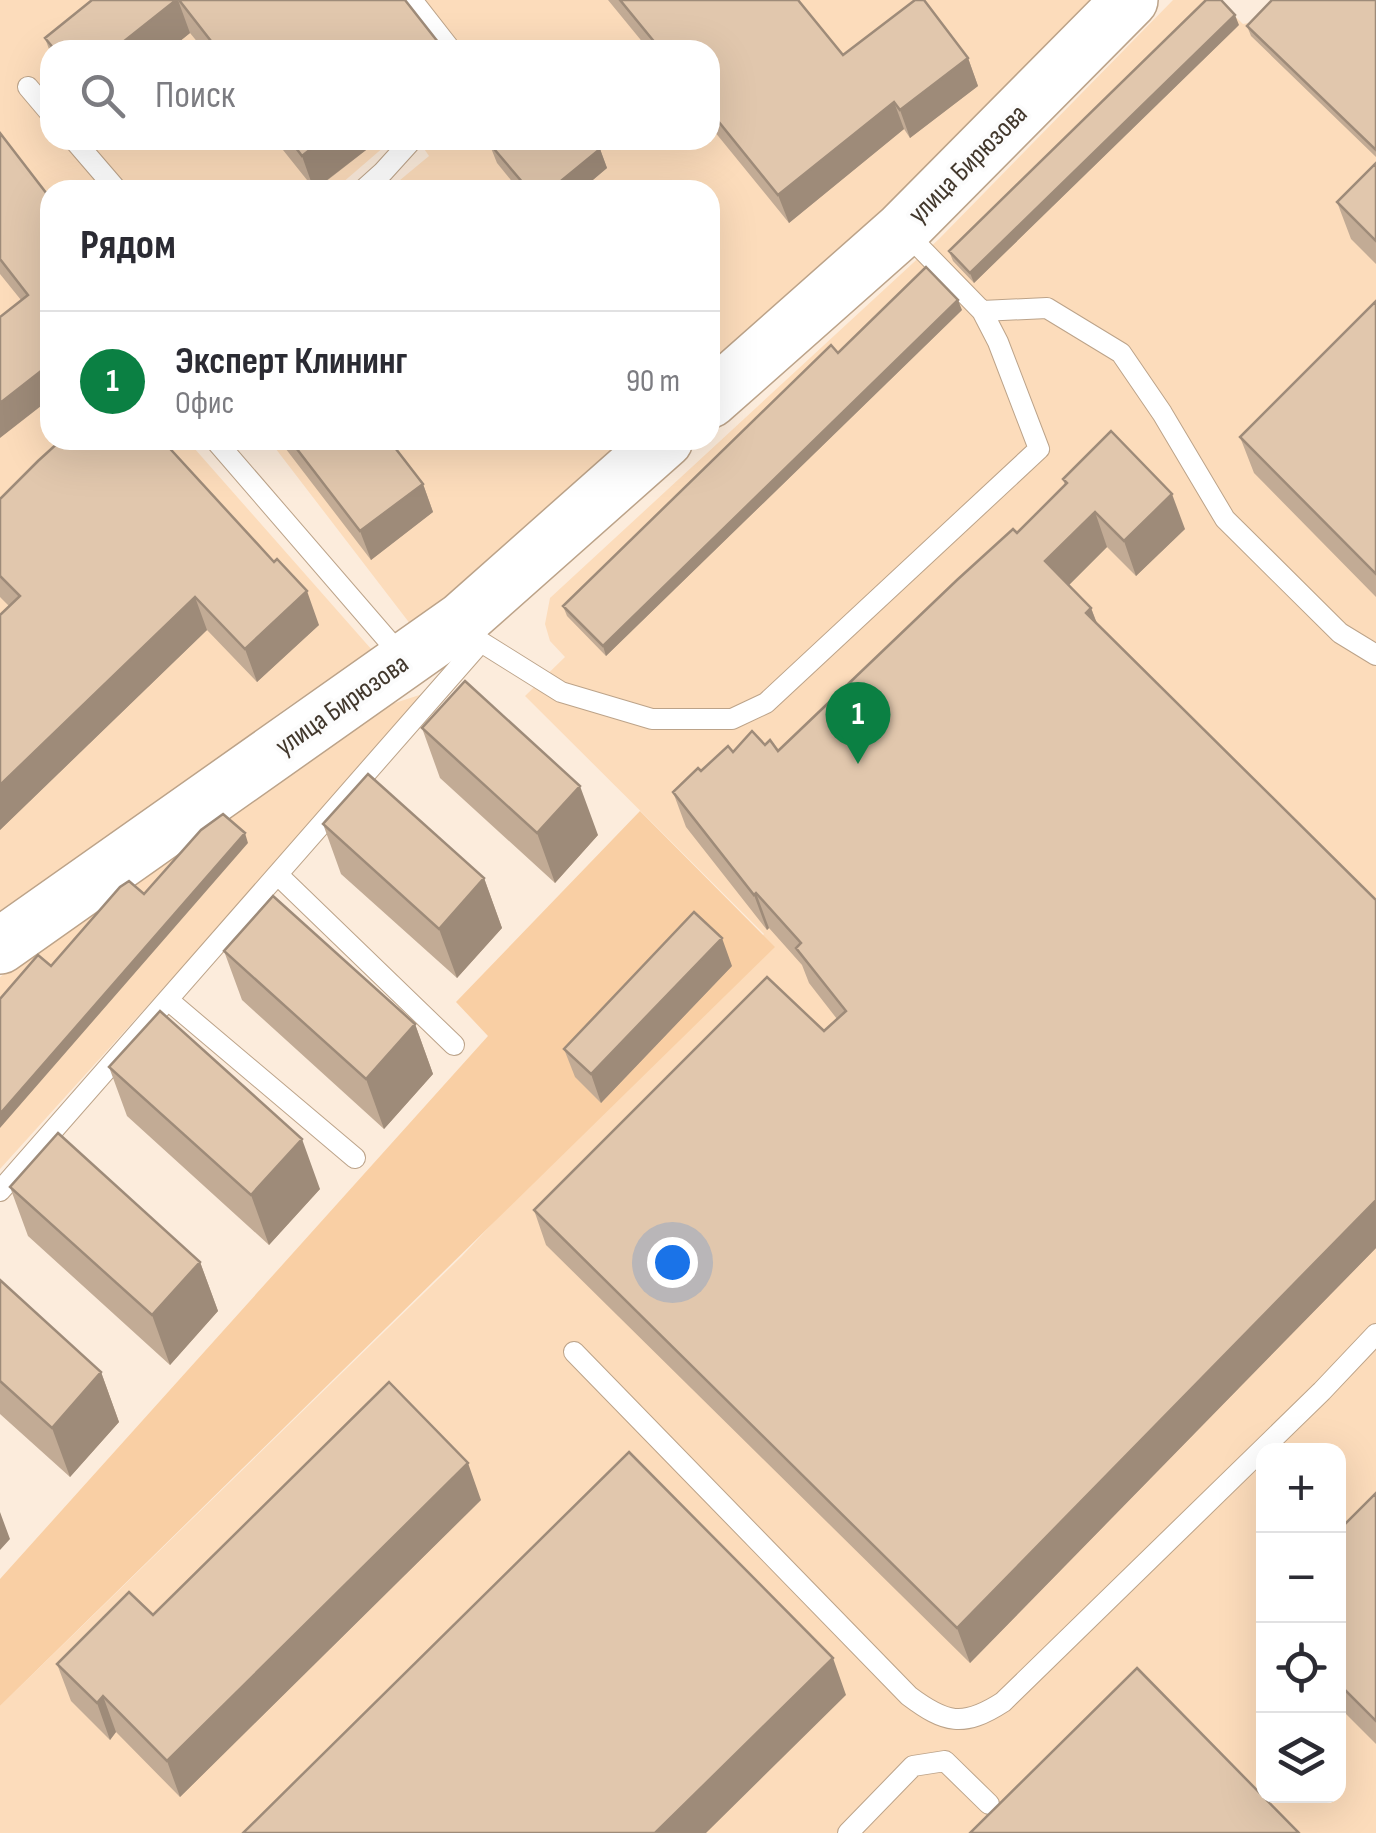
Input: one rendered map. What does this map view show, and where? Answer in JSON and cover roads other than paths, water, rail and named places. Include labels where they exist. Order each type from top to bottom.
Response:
[{"type":"main road","name":"улица Бирюзова","points":[[720,391],[902,230],[1130,0]]},
{"type":"main road","name":"улица Бирюзова","points":[[0,946],[406,660],[472,631],[656,450]]},
{"type":"lane","points":[[412,0],[443,40]]},
{"type":"lane","points":[[28,87],[40,101]]},
{"type":"lane","points":[[83,150],[109,180]]},
{"type":"lane","points":[[374,180],[403,150]]},
{"type":"lane","points":[[0,1190],[278,875],[472,631],[561,692],[652,719],[732,719],[766,703],[1039,449],[982,311],[902,230]]},
{"type":"lane","points":[[982,311],[1047,308],[1121,354],[1162,412],[1225,519],[1340,633],[1376,655]]},
{"type":"lane","points":[[224,450],[406,660]]},
{"type":"lane","points":[[278,875],[454,1046]]},
{"type":"lane","points":[[168,1000],[355,1158]]},
{"type":"lane","points":[[574,1352],[909,1696],[934,1715],[958,1720],[984,1714],[1003,1702],[1376,1334]]},
{"type":"lane","points":[[848,1833],[912,1766],[945,1761],[990,1804]]},
{"type":"place","name":"Эксперт Клининг","points":[[858,764]]}]
